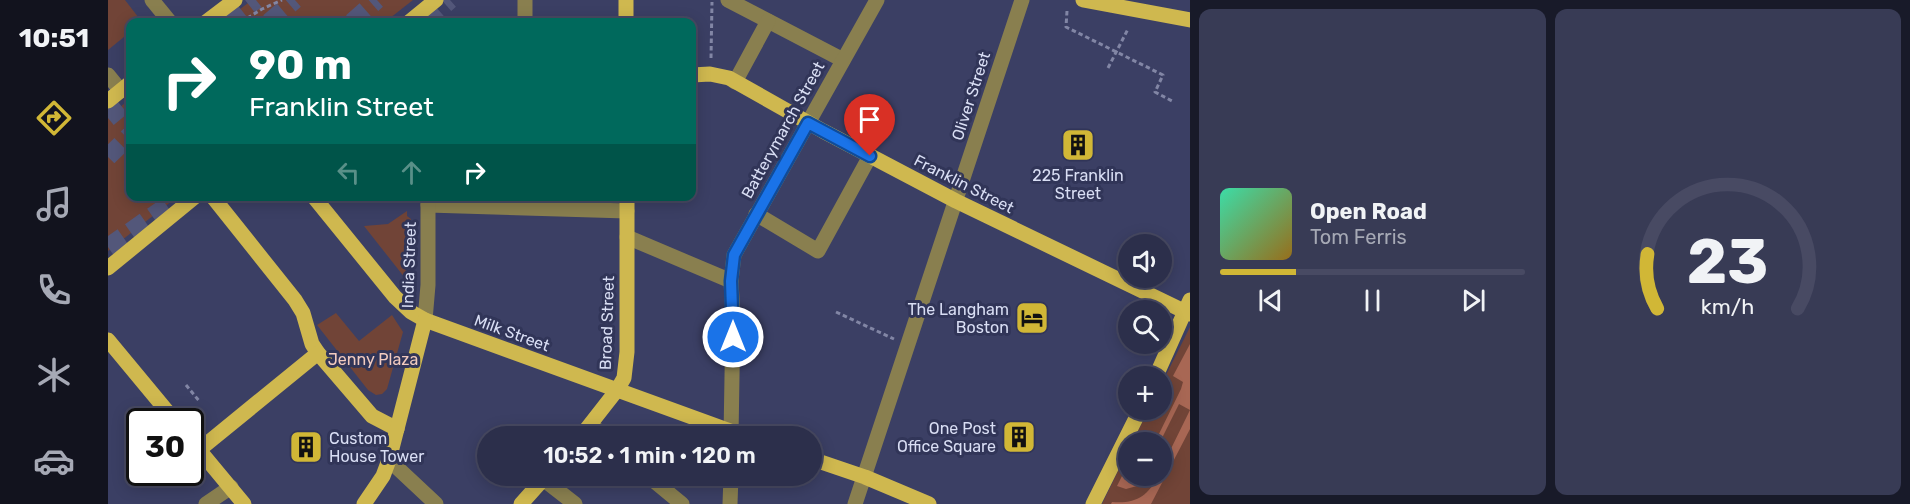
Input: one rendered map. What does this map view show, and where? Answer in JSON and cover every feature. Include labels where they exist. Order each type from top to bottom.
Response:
[{"type":"main road","points":[[211,18],[234,0]]},
{"type":"main road","points":[[414,18],[436,0]]},
{"type":"main road","points":[[626,0],[626,18]]},
{"type":"main road","points":[[1083,0],[1190,20]]},
{"type":"main road","name":"Franklin Street","points":[[696,75],[720,75],[735,82],[956,201],[1189,309]]},
{"type":"main road","points":[[108,101],[126,87]]},
{"type":"main road","points":[[108,268],[190,201]]},
{"type":"main road","points":[[216,201],[295,300],[303,313],[312,344],[318,353],[372,416],[397,429]]},
{"type":"main road","name":"Milk Street","points":[[317,201],[395,297],[411,312],[425,320],[712,426]]},
{"type":"main road","name":"Broad Street","points":[[590,426],[624,378],[627,352],[627,204]]},
{"type":"main road","points":[[1161,366],[1189,309]]},
{"type":"main road","name":"India Street","points":[[364,504],[383,476],[389,460],[425,320]]},
{"type":"main road","points":[[108,340],[164,408]]},
{"type":"main road","points":[[204,437],[318,353]]},
{"type":"main road","points":[[1093,504],[1135,420]]},
{"type":"main road","points":[[204,455],[244,504]]},
{"type":"main road","points":[[822,462],[865,477],[921,502]]},
{"type":"main road","points":[[521,504],[537,486]]},
{"type":"street","points":[[152,0],[167,18]]},
{"type":"street","points":[[525,0],[525,18]]},
{"type":"street","points":[[728,0],[843,60]]},
{"type":"street","name":"Batterymarch Street","points":[[736,426],[731,281],[734,255],[877,0]]},
{"type":"street","name":"Oliver Street","points":[[855,504],[1022,0]]},
{"type":"street","points":[[735,82],[768,21]]},
{"type":"street","points":[[108,75],[126,87]]},
{"type":"street","points":[[756,214],[818,251],[870,156]]},
{"type":"street","points":[[428,201],[627,204]]},
{"type":"street","name":"India Street","points":[[425,320],[428,285],[428,201]]},
{"type":"street","points":[[627,237],[731,281]]},
{"type":"street","points":[[389,460],[436,504]]},
{"type":"street","points":[[555,486],[575,504]]},
{"type":"street","points":[[660,486],[682,504]]},
{"type":"street","points":[[730,504],[731,486]]},
{"type":"street","points":[[206,504],[231,487]]},
{"type":"path","points":[[247,18],[282,0]]},
{"type":"path","points":[[710,74],[712,0]]},
{"type":"path","points":[[1067,11],[1066,27],[1163,75],[1155,92],[1174,102]]},
{"type":"path","points":[[1108,68],[1128,29]]},
{"type":"path","points":[[836,312],[909,346]]},
{"type":"path","points":[[186,385],[200,402]]},
{"type":"green space","points":[[108,0],[125,0],[139,18],[126,18],[126,35],[108,50]]},
{"type":"green space","points":[[252,0],[413,0],[390,18],[228,18]]},
{"type":"green space","points":[[126,102],[126,201],[172,201],[108,251],[108,117]]},
{"type":"green space","points":[[407,211],[407,216],[411,219],[405,278],[364,226],[388,224]]},
{"type":"green space","name":"Jenny Plaza","points":[[336,313],[359,341],[392,315],[403,332],[387,389],[382,394],[376,395],[368,390],[317,325]]},
{"type":"green space","points":[[1190,327],[1190,504],[1102,504],[1118,471],[1118,486],[1172,486],[1172,432],[1137,432],[1144,420],[1172,420],[1170,366]]},
{"type":"shaded area","points":[[1190,344],[1190,410],[1179,404],[1172,418],[1172,407],[1183,382],[1173,376]]},
{"type":"shaded area","points":[[1190,410],[1190,429],[1172,464],[1172,447]]},
{"type":"shaded area","points":[[1166,420],[1171,420],[1165,432],[1160,432]]},
{"type":"shaded area","points":[[1118,484],[1118,486],[1137,486],[1126,489],[1117,486]]},
{"type":"shaded area","points":[[1152,486],[1160,486],[1151,504],[1111,504],[1134,500]]},
{"type":"tunnel","points":[[233,18],[256,0]]},
{"type":"tunnel","points":[[274,18],[295,0]]},
{"type":"tunnel","points":[[357,18],[377,0]]},
{"type":"tunnel","points":[[430,18],[450,0]]},
{"type":"tunnel","points":[[108,118],[126,103]]},
{"type":"tunnel","points":[[108,157],[126,139]]},
{"type":"tunnel","points":[[108,247],[174,201]]},
{"type":"place","name":"225 Franklin Street","points":[[1078,145]]},
{"type":"place","name":"The Langham Boston","points":[[1032,318]]},
{"type":"place","name":"One Post Office Square","points":[[1019,437]]},
{"type":"place","name":"Custom House Tower","points":[[306,447]]},
{"type":"route","points":[[733,337],[731,281],[734,255],[808,123],[870,156]]}]
